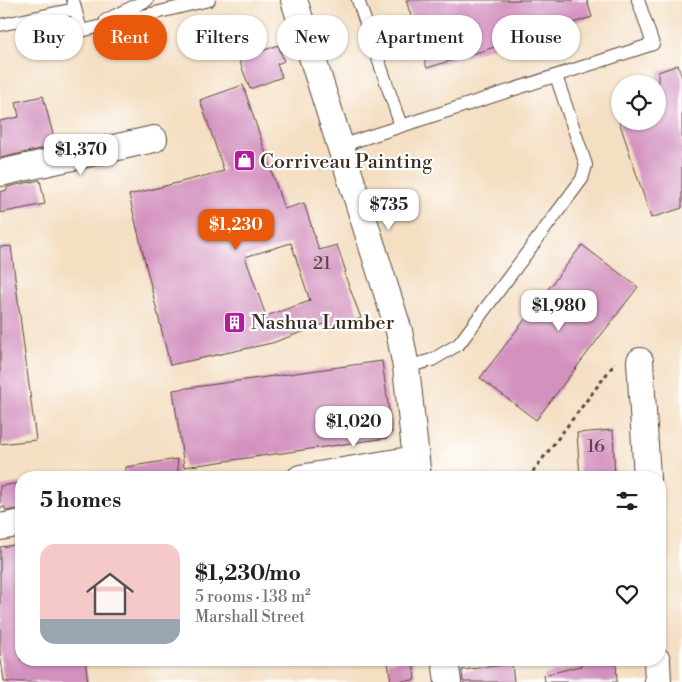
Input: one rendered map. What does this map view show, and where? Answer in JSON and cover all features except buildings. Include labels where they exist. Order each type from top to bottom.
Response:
[{"type":"street","points":[[294,0],[394,312],[406,367],[417,468],[382,471]]},
{"type":"street","points":[[0,173],[154,139]]},
{"type":"street","points":[[631,358],[646,471]]},
{"type":"street","points":[[0,527],[15,524]]},
{"type":"street","points":[[446,666],[448,682]]},
{"type":"street","points":[[657,666],[658,682]]},
{"type":"lane","points":[[83,30],[142,3],[157,0]]},
{"type":"lane","points":[[83,31],[209,0]]},
{"type":"lane","points":[[358,0],[401,126]]},
{"type":"lane","points":[[340,146],[653,44],[638,0]]},
{"type":"lane","points":[[0,25],[74,5]]},
{"type":"lane","points":[[406,367],[432,360],[459,344],[582,179],[586,165],[556,76]]},
{"type":"path","points":[[534,471],[631,358]]},
{"type":"place","name":"Corriveau Painting","points":[[244,161]]},
{"type":"place","name":"Nashua Lumber","points":[[235,322]]}]
